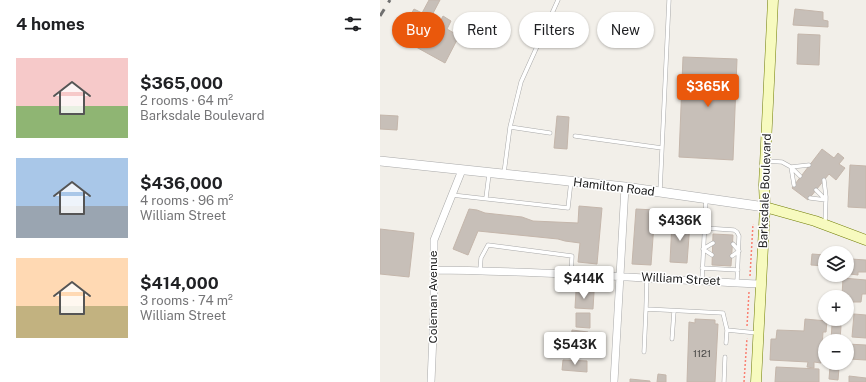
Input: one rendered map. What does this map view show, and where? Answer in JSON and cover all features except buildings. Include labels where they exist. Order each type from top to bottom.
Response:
[{"type":"main road","name":"Barksdale Boulevard","points":[[756,382],[765,207],[764,185],[773,0]]},
{"type":"main road","name":"Hamilton Road","points":[[765,207],[825,225],[866,240]]},
{"type":"street","name":"Hamilton Road","points":[[380,161],[625,187],[765,207]]},
{"type":"street","name":"Coleman Avenue","points":[[431,382],[434,312],[434,240],[462,170]]},
{"type":"street","points":[[614,382],[625,187]]},
{"type":"street","name":"William Street","points":[[434,270],[480,270],[647,277],[761,284]]},
{"type":"lane","points":[[504,174],[510,127],[521,82],[558,0]]},
{"type":"lane","points":[[660,192],[669,0]]},
{"type":"lane","points":[[510,127],[550,133]]},
{"type":"lane","points":[[575,136],[662,148]]},
{"type":"lane","points":[[765,160],[782,162],[791,167],[800,176]]},
{"type":"lane","points":[[791,167],[809,165]]},
{"type":"lane","points":[[791,167],[794,185]]},
{"type":"lane","points":[[486,198],[489,173]]},
{"type":"lane","points":[[824,180],[826,200],[825,225]]},
{"type":"lane","points":[[452,195],[568,208],[571,181]]},
{"type":"lane","points":[[816,190],[826,200]]},
{"type":"lane","points":[[702,280],[706,198]]},
{"type":"lane","points":[[810,198],[826,200]]},
{"type":"lane","points":[[705,228],[734,230],[737,232],[739,236],[737,282]]},
{"type":"lane","points":[[703,249],[713,243]]},
{"type":"lane","points":[[733,244],[739,251]]},
{"type":"lane","points":[[480,270],[481,258],[488,245],[572,256],[571,274]]},
{"type":"lane","points":[[703,249],[712,255]]},
{"type":"lane","points":[[732,256],[739,251]]},
{"type":"lane","points":[[702,268],[738,270]]},
{"type":"lane","points":[[644,352],[647,277]]},
{"type":"lane","points":[[646,309],[723,313],[727,330],[726,343]]},
{"type":"lane","points":[[672,339],[674,311]]},
{"type":"lane","points":[[727,330],[758,333]]},
{"type":"lane","points":[[724,382],[725,357]]},
{"type":"path","points":[[750,274],[753,224]]},
{"type":"railway","points":[[380,16],[390,0]]}]
